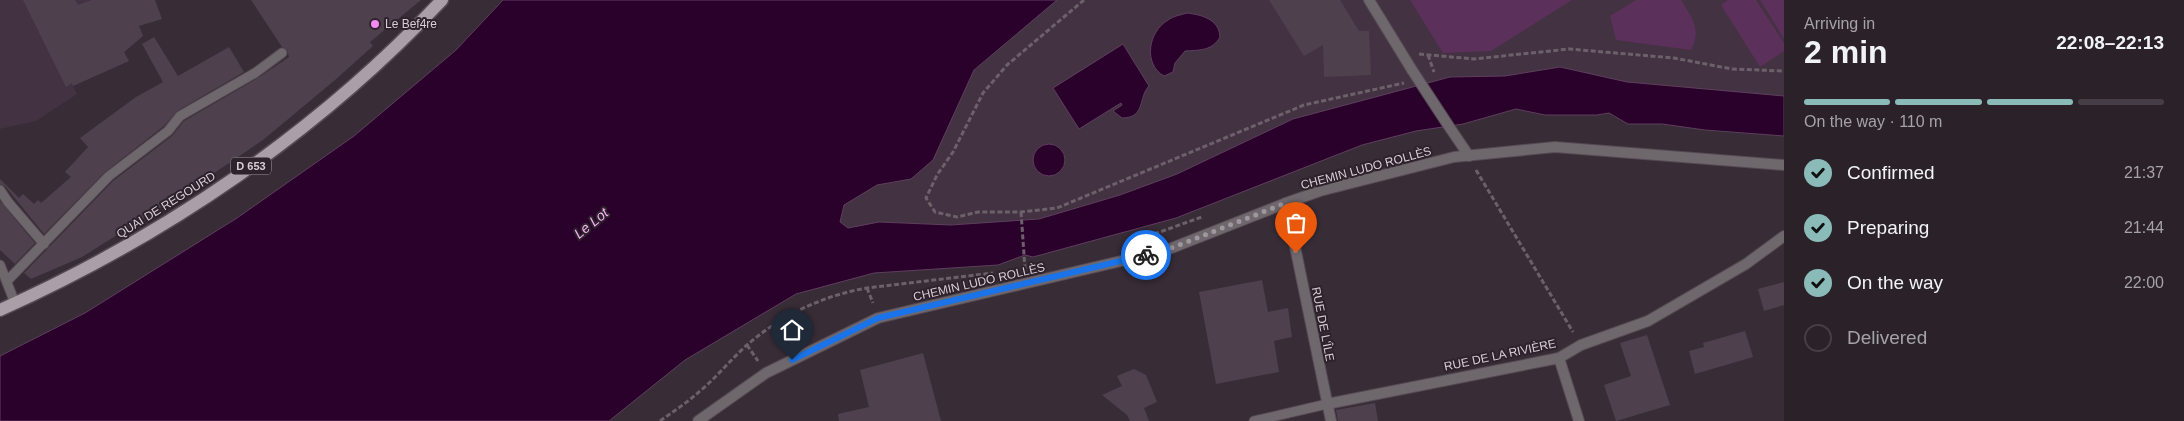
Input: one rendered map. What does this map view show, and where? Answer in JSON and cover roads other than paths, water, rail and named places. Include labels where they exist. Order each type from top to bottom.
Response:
[{"type":"main road","name":"QUAI DE REGOURD","points":[[0,310],[127,246],[269,154],[360,80],[442,0]]},
{"type":"street","points":[[1369,0],[1412,70],[1469,156]]},
{"type":"street","name":"CHEMIN LUDO ROLLÈS","points":[[698,421],[766,373],[878,318],[1164,251],[1320,191],[1454,158],[1555,147],[1784,165]]},
{"type":"street","name":"RUE DE L'ÎLE","points":[[1286,203],[1331,421]]},
{"type":"street","name":"RUE DE LA RIVIÈRE","points":[[1327,404],[1559,358],[1581,344],[1648,321],[1746,264],[1784,236]]},
{"type":"street","points":[[1559,358],[1579,421]]},
{"type":"lane","points":[[7,281],[109,176],[168,131],[180,116],[255,72],[282,53]]},
{"type":"lane","points":[[0,190],[44,244]]},
{"type":"lane","points":[[0,266],[15,303]]},
{"type":"lane","name":"RUE DE LA RIVIÈRE","points":[[1254,421],[1327,404]]},
{"type":"water","name":"Le Lot","points":[[503,0],[1057,0],[974,70],[933,160],[911,179],[877,185],[844,205],[840,222],[848,228],[879,222],[951,225],[1039,219],[1120,195],[1177,174],[1293,119],[1450,77],[1505,76],[1560,67],[1627,82],[1784,96],[1784,136],[1705,130],[1662,124],[1628,124],[1609,113],[1597,115],[1545,115],[1516,109],[1463,124],[1416,131],[1362,145],[1176,218],[1033,257],[1025,255],[998,265],[874,273],[796,294],[685,360],[609,421],[0,421],[0,356],[85,313],[237,218],[354,136],[456,50]]},
{"type":"water","points":[[1187,13],[1209,19],[1217,26],[1220,37],[1217,42],[1209,47],[1201,50],[1185,51],[1175,63],[1173,72],[1164,76],[1157,71],[1153,64],[1151,56],[1152,40],[1161,25],[1168,20]]},
{"type":"water","points":[[1123,44],[1149,86],[1138,111],[1135,115],[1122,118],[1113,111],[1122,105],[1121,103],[1079,129],[1053,88]]},
{"type":"water","points":[[1049,144],[1061,148],[1065,160],[1061,172],[1049,176],[1037,172],[1033,160],[1037,148]]},
{"type":"place","name":"Le Bef4re","points":[[375,24]]}]
